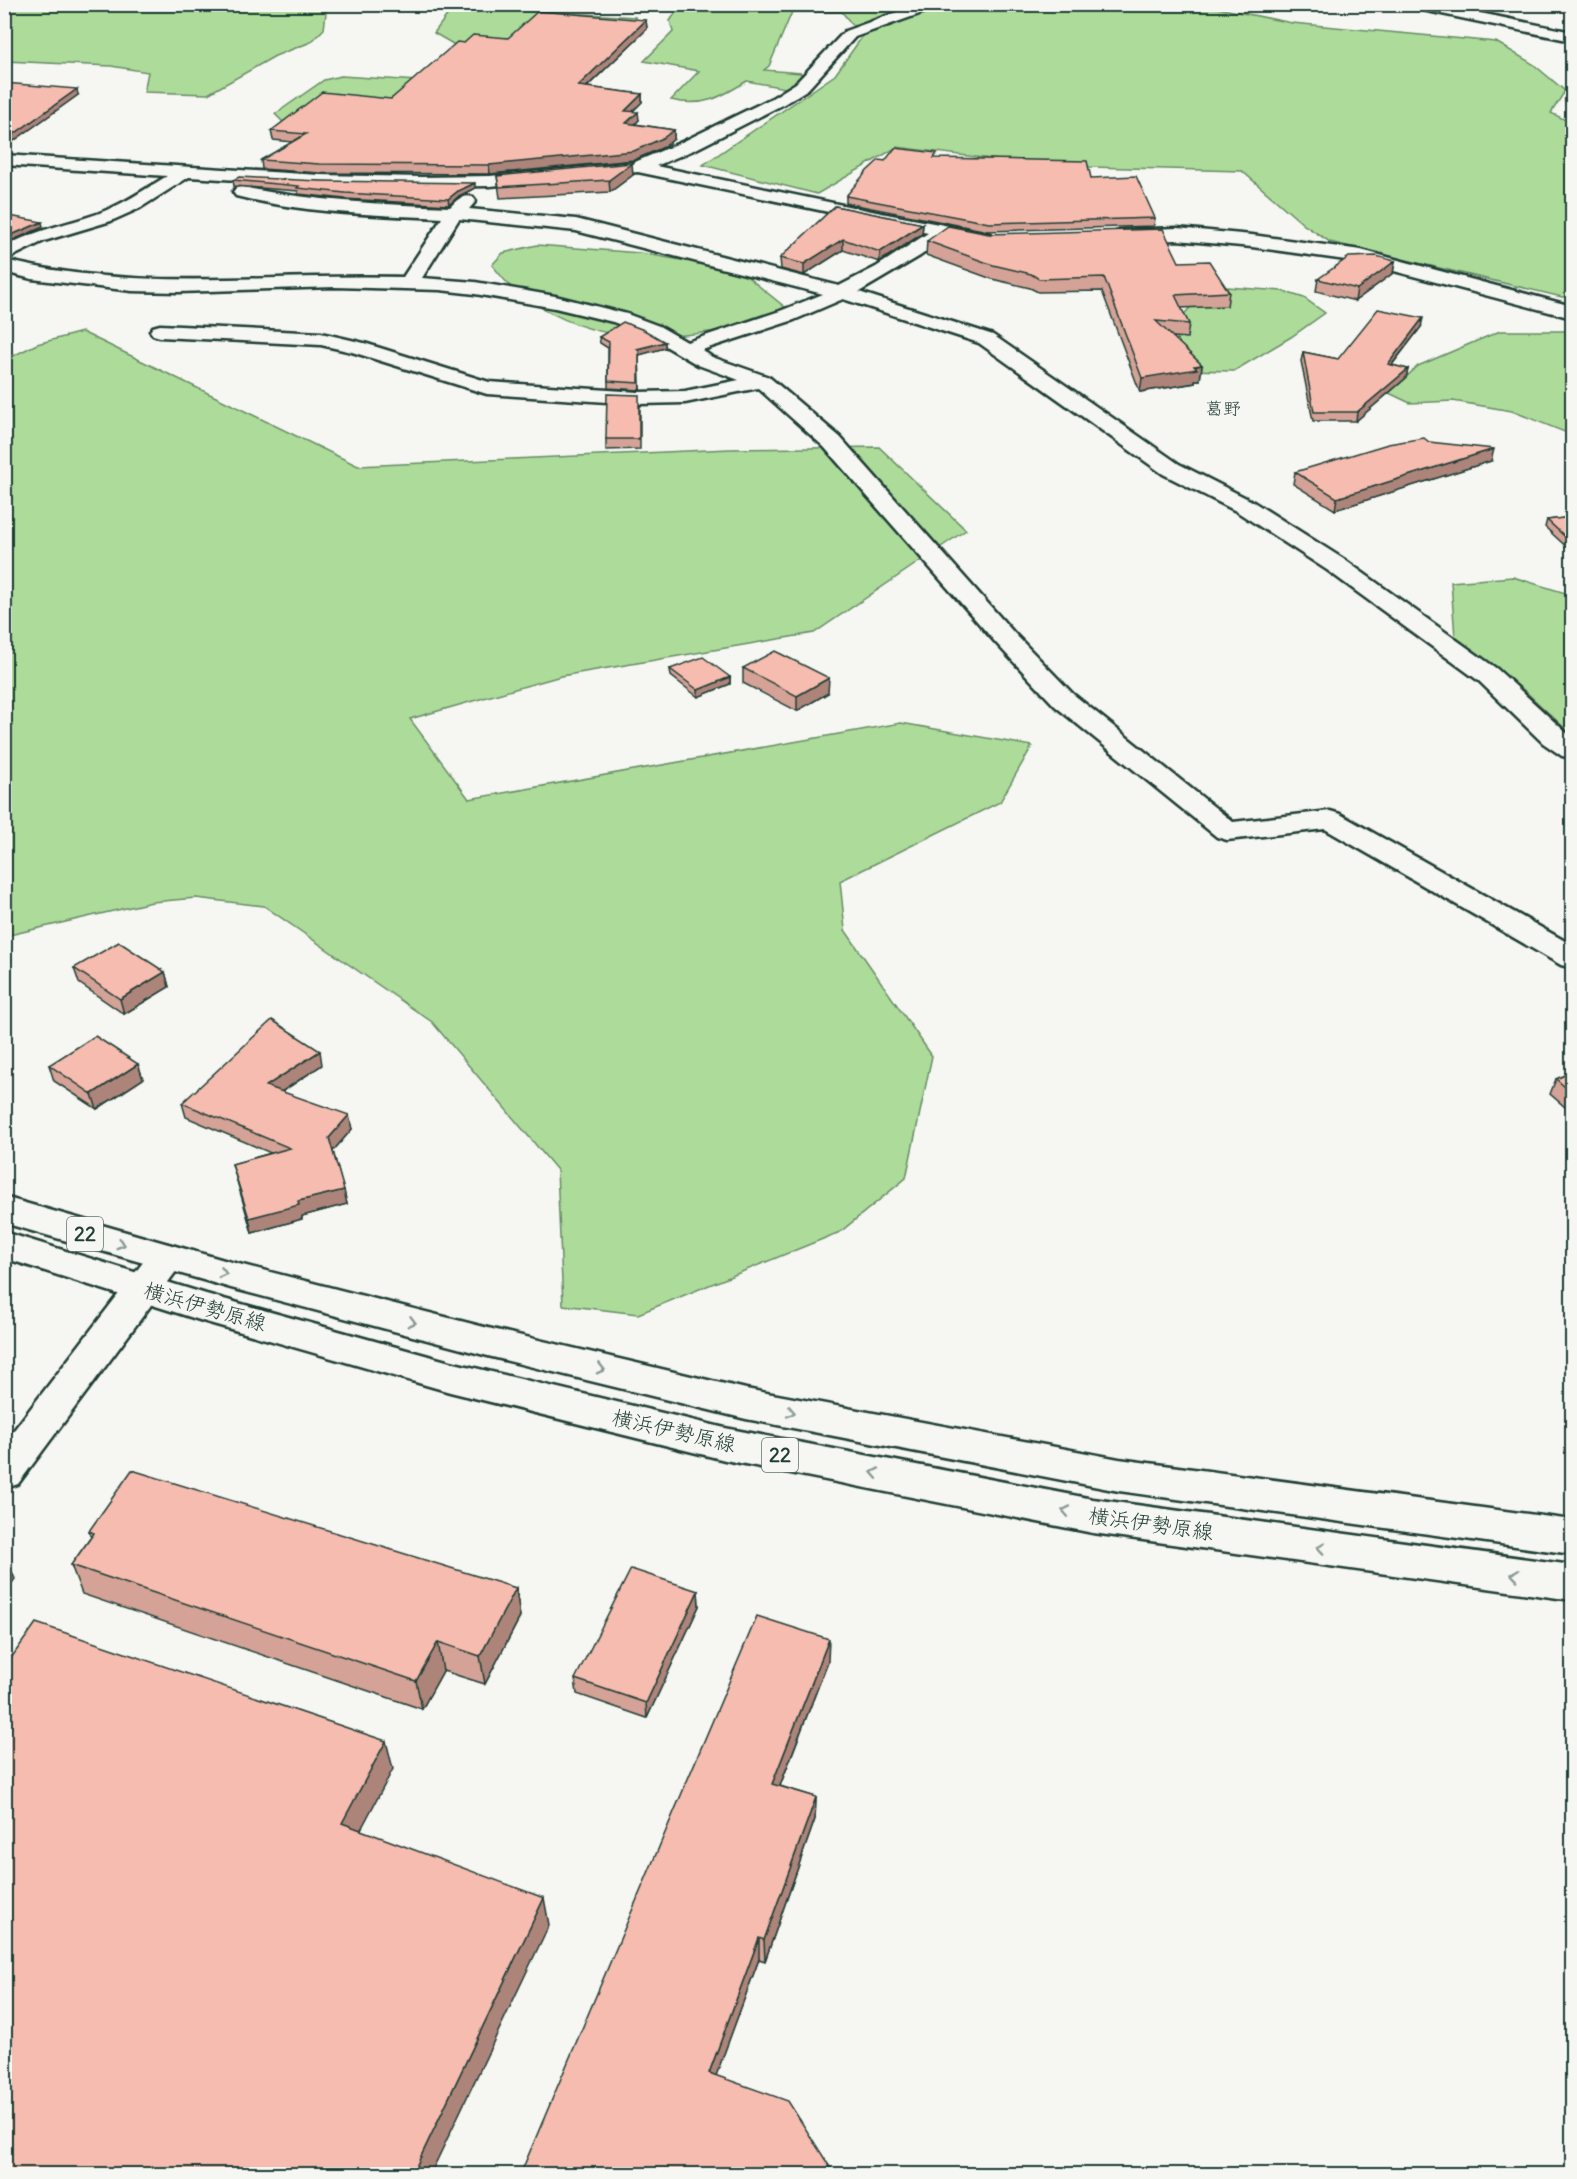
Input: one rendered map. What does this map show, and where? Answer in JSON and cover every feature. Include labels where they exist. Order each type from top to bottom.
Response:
[{"type":"street","points":[[638,167],[690,145],[778,101],[802,86],[850,34],[934,4]]},
{"type":"street","points":[[1413,4],[1572,37]]},
{"type":"street","points":[[4,160],[181,175],[320,180],[490,181],[638,167],[943,231],[1000,238]]},
{"type":"street","points":[[4,255],[37,237],[105,217],[134,204],[181,175],[291,202],[331,207],[454,213],[576,225],[843,293],[986,339],[1171,470],[1244,506],[1335,565],[1488,675],[1553,737],[1572,750]]},
{"type":"street","points":[[408,284],[454,213],[490,181]]},
{"type":"street","points":[[685,349],[806,310],[910,257],[943,231]]},
{"type":"street","points":[[1106,236],[1177,234],[1252,241],[1361,256],[1572,312]]},
{"type":"street","points":[[4,266],[32,273],[132,285],[180,286],[334,281],[440,284],[555,302],[631,322],[652,330],[705,361],[762,381],[832,442],[998,631],[1064,700],[1227,831],[1330,820],[1572,958]]},
{"type":"street","points":[[160,331],[321,339],[357,347],[487,387],[528,391],[638,398],[685,397],[762,381]]},
{"type":"street","name":"横浜伊勢原線","points":[[4,1210],[166,1257],[488,1342],[746,1404],[1119,1475],[1572,1537]]},
{"type":"street","name":"横浜伊勢原線","points":[[4,1245],[143,1289],[450,1377],[725,1444],[1093,1516],[1572,1583]]},
{"type":"street","points":[[4,1473],[166,1257]]},
{"type":"green space","points":[[949,4],[960,7],[968,4],[1198,4],[1292,23],[1496,42],[1533,64],[1565,91],[1551,113],[1572,123],[1572,296],[1562,297],[1330,242],[1304,225],[1242,171],[1023,163],[897,147],[817,194],[703,165],[835,75],[862,37],[842,12],[792,12],[769,66],[764,70],[801,73],[801,81],[785,88],[747,81],[711,100],[682,102],[671,100],[699,71],[644,61],[673,32],[670,21],[678,9],[619,5]]},
{"type":"green space","points":[[4,5],[327,5],[324,29],[311,42],[275,56],[208,94],[144,92],[148,72],[111,66],[5,61]]},
{"type":"green space","points":[[507,9],[635,17],[641,31],[556,53],[453,44],[434,33],[448,14]]},
{"type":"green space","points":[[341,76],[525,88],[284,123],[275,114],[324,80]]},
{"type":"green space","points":[[537,245],[640,253],[710,265],[744,274],[786,308],[725,329],[688,335],[636,336],[612,334],[588,328],[541,308],[517,292],[492,265],[503,253]]},
{"type":"green space","points":[[1227,287],[1282,291],[1304,298],[1325,313],[1291,337],[1234,371],[1183,370],[1174,325],[1199,298]]},
{"type":"green space","points":[[1500,331],[1572,331],[1572,435],[1512,411],[1453,401],[1410,403],[1389,393],[1418,366]]},
{"type":"green space","points":[[82,332],[358,466],[730,449],[879,447],[966,530],[814,633],[561,676],[410,719],[469,799],[901,723],[1032,746],[1000,802],[840,881],[845,930],[932,1056],[906,1178],[840,1232],[638,1314],[563,1305],[557,1170],[432,1022],[264,906],[196,898],[152,902],[5,936],[5,360],[37,344]]},
{"type":"green space","points":[[1513,577],[1572,595],[1572,735],[1525,691],[1455,637],[1451,582]]},
{"type":"building","points":[[538,11],[646,20],[578,86],[642,94],[625,111],[638,112],[626,123],[674,130],[663,138],[634,151],[489,165],[319,164],[261,160],[306,134],[271,131],[322,92],[391,99],[457,42],[464,43],[473,35],[508,38]]},
{"type":"building","points":[[4,83],[77,89],[4,139]]},
{"type":"building","points":[[895,148],[937,153],[934,158],[1087,161],[1091,178],[1136,176],[1155,218],[989,223],[846,196],[867,171],[879,160],[885,161]]},
{"type":"building","points":[[632,163],[609,180],[499,187],[497,176]]},
{"type":"building","points":[[239,177],[319,181],[475,183],[448,199],[345,193],[233,180]]},
{"type":"building","points":[[835,206],[923,224],[880,252],[843,239],[804,264],[780,258]]},
{"type":"building","points":[[4,215],[42,222],[4,238]]},
{"type":"building","points":[[948,226],[989,234],[1163,229],[1179,262],[1209,261],[1229,292],[1175,295],[1189,324],[1156,321],[1202,365],[1194,366],[1197,369],[1142,378],[1104,277],[1039,279],[1031,274],[993,265],[927,241]]},
{"type":"building","points":[[1376,256],[1395,261],[1357,289],[1318,279],[1349,257]]},
{"type":"building","points":[[1378,309],[1423,318],[1388,364],[1408,369],[1357,412],[1314,412],[1303,352],[1338,359]]},
{"type":"building","points":[[623,322],[644,330],[665,342],[637,349],[639,351],[639,383],[608,381],[609,342],[599,337]]},
{"type":"building","points":[[607,394],[639,395],[639,439],[606,439]]},
{"type":"building","points":[[1424,438],[1429,442],[1494,449],[1337,498],[1295,472],[1388,444]]},
{"type":"building","points":[[1572,517],[1572,543],[1547,520]]},
{"type":"building","points":[[775,651],[829,678],[797,696],[743,668]]},
{"type":"building","points":[[703,657],[730,677],[698,690],[670,669]]},
{"type":"building","points":[[119,942],[165,972],[120,999],[74,968]]},
{"type":"building","points":[[272,1020],[320,1051],[266,1086],[349,1115],[329,1138],[344,1190],[298,1201],[299,1205],[249,1218],[232,1164],[290,1148],[182,1103]]},
{"type":"building","points":[[95,1036],[138,1064],[92,1094],[49,1065]]},
{"type":"building","points":[[1572,1072],[1572,1093],[1556,1079]]},
{"type":"building","points":[[132,1470],[516,1588],[480,1656],[438,1642],[416,1681],[71,1565],[94,1533],[89,1531]]},
{"type":"building","points":[[4,1569],[12,1572],[4,1581]]},
{"type":"building","points":[[631,1569],[698,1591],[646,1703],[575,1679]]},
{"type":"building","points":[[757,1616],[829,1639],[772,1784],[816,1797],[764,1940],[759,1938],[709,2073],[788,2101],[835,2175],[520,2175]]},
{"type":"building","points":[[36,1623],[386,1741],[342,1823],[544,1898],[412,2175],[4,2175],[4,1668]]},
{"type":"district","name":"葛野","points":[[1223,409]]}]
